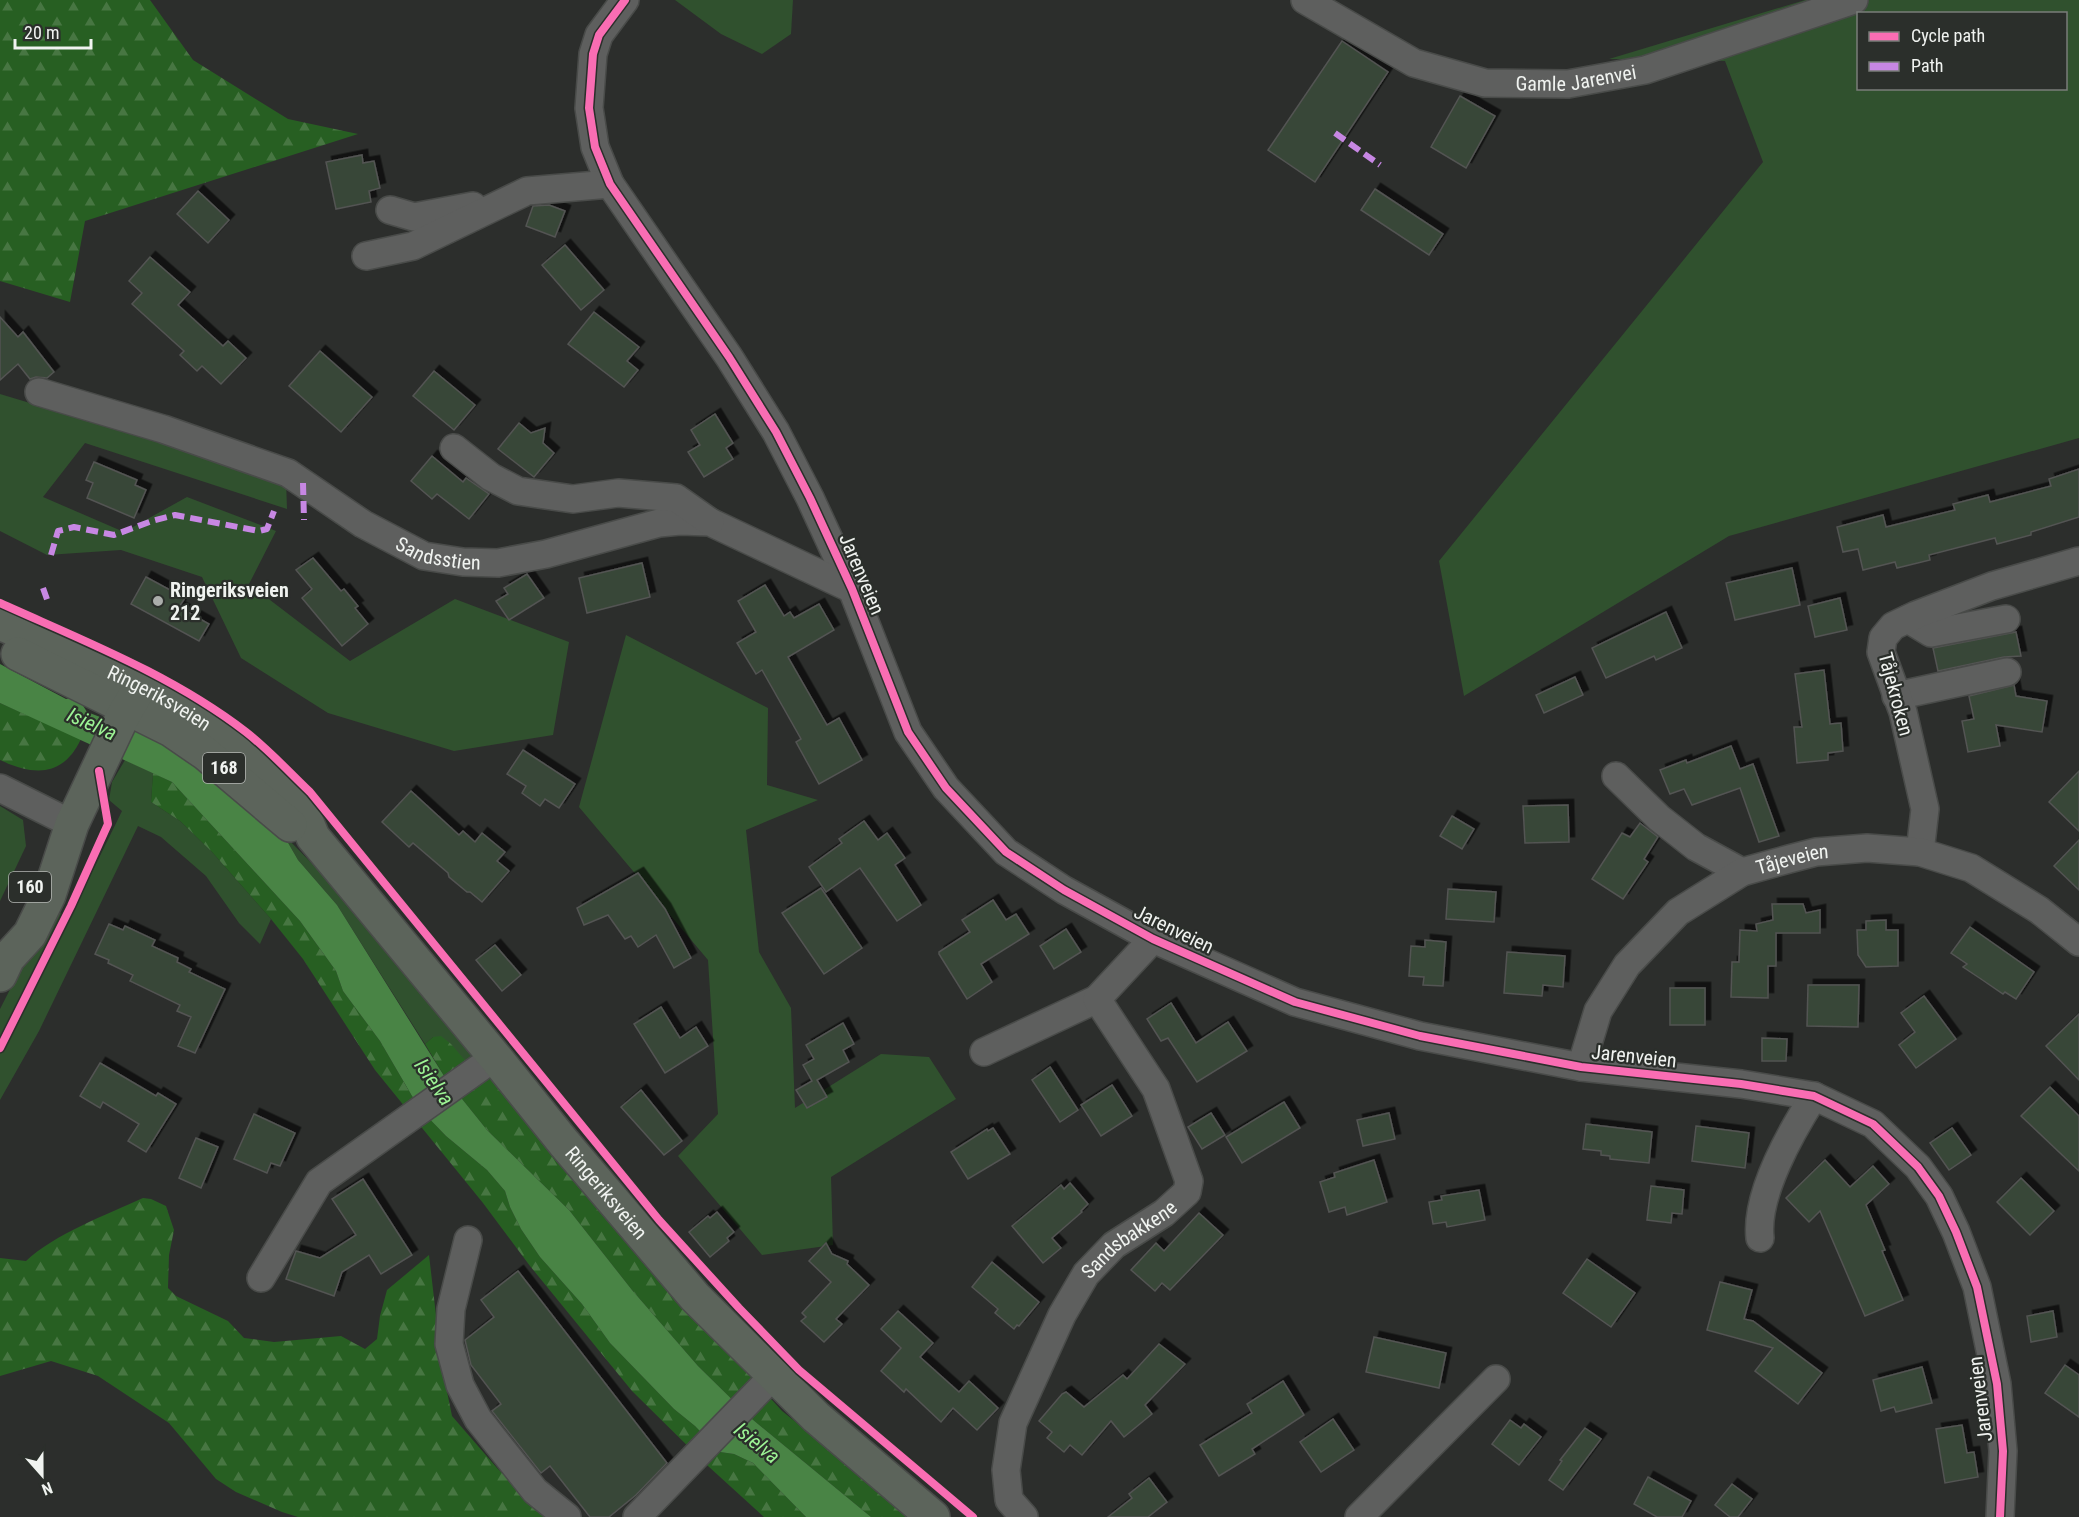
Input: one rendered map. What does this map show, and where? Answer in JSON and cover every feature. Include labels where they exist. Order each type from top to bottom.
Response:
[{"type":"main road","name":"Ringeriksveien","points":[[0,623],[130,704]]},
{"type":"main road","name":"Ringeriksveien","points":[[0,645],[130,704],[188,711],[247,755],[300,809],[313,837],[564,1143],[695,1297],[773,1376],[933,1517]]},
{"type":"main road","name":"160","points":[[4,966],[30,934],[49,895],[72,824],[130,704]]},
{"type":"street","name":"Jarenveien","points":[[625,0],[599,35],[591,70],[589,108],[595,147],[610,184],[729,357],[776,432],[810,498],[852,589],[908,732],[946,788],[1006,852],[1064,890],[1153,939],[1295,1002],[1420,1036],[1581,1067],[1741,1084],[1814,1096],[1873,1124],[1918,1167],[1940,1197],[1977,1287],[1997,1384],[2003,1452],[2000,1517]]},
{"type":"street","name":"Gamle Jarenvei","points":[[1305,0],[1414,63],[1485,83],[1568,84],[1646,70],[1854,0]]},
{"type":"street","points":[[366,256],[413,246],[527,191],[610,184]]},
{"type":"street","points":[[390,210],[414,218],[504,202]]},
{"type":"street","name":"Sandsstien","points":[[39,392],[164,429],[288,473],[363,524],[424,556],[463,562],[498,563],[546,554],[659,524],[680,521],[710,522],[852,589]]},
{"type":"street","points":[[454,448],[491,477],[518,491],[573,499],[618,493],[676,498],[710,522]]},
{"type":"street","name":"Tåjekroken","points":[[1920,852],[1925,809],[1903,712],[1881,652],[1883,638],[1893,626],[1992,586],[2079,561]]},
{"type":"street","points":[[1908,619],[1932,633],[2006,619]]},
{"type":"street","points":[[1896,696],[2007,672]]},
{"type":"street","points":[[1616,776],[1659,818],[1696,847],[1742,872]]},
{"type":"street","points":[[0,788],[72,824]]},
{"type":"street","name":"Tåjeveien","points":[[1581,1067],[1598,1011],[1628,965],[1678,912],[1742,872],[1816,852],[1867,848],[1920,852],[1971,868],[2039,910],[2079,942]]},
{"type":"street","points":[[984,1052],[1098,999],[1153,939]]},
{"type":"street","name":"Sandsbakkene","points":[[1017,1508],[1006,1470],[1013,1423],[1062,1316],[1086,1274],[1114,1245],[1164,1213],[1186,1192],[1189,1181],[1156,1089],[1098,999]]},
{"type":"street","points":[[261,1278],[319,1182],[495,1057]]},
{"type":"street","points":[[1760,1238],[1759,1226],[1766,1191],[1800,1118],[1814,1096]]},
{"type":"street","points":[[468,1240],[451,1309],[449,1344],[460,1385],[478,1419],[535,1491],[567,1517]]},
{"type":"street","points":[[641,1516],[773,1376]]},
{"type":"street","points":[[1359,1517],[1496,1379]]},
{"type":"shaded area","points":[[675,0],[793,0],[791,34],[762,54],[721,34]]},
{"type":"shaded area","points":[[1805,0],[2079,0],[2079,438],[1729,536],[1464,696],[1439,561],[1763,162],[1725,61],[1609,59]]},
{"type":"shaded area","points":[[0,394],[286,480],[287,509],[85,443],[43,497],[124,532],[187,497],[276,531],[249,584],[350,661],[455,599],[569,642],[553,735],[454,751],[328,713],[241,658],[202,577],[121,550],[47,555],[0,531]]},
{"type":"shaded area","points":[[626,635],[768,708],[767,785],[818,800],[746,830],[759,952],[791,1008],[795,1108],[881,1054],[929,1057],[956,1099],[831,1177],[833,1245],[762,1255],[678,1156],[718,1114],[708,960],[579,807]]},
{"type":"shaded area","points":[[125,760],[153,773],[151,802],[180,821],[212,852],[271,919],[260,944],[239,923],[206,876],[161,837],[138,826],[39,1031],[0,1100],[0,1009],[50,911],[71,915],[122,811],[109,800],[112,782]]},
{"type":"shaded area","points":[[0,806],[23,820],[26,846],[0,901]]},
{"type":"shaded area","points":[[283,834],[332,884],[469,1048],[472,1058],[469,1065],[433,1037],[425,1044],[337,905],[298,860]]},
{"type":"green space","points":[[0,0],[150,0],[193,60],[288,119],[358,134],[85,221],[70,302],[0,281]]},
{"type":"green space","points":[[0,703],[81,739],[66,761],[46,770],[24,769],[0,760]]},
{"type":"green space","points":[[153,773],[172,782],[300,921],[336,971],[343,991],[380,1041],[419,1108],[446,1136],[487,1170],[505,1191],[521,1229],[540,1257],[582,1304],[610,1343],[674,1409],[695,1426],[720,1452],[734,1454],[753,1463],[806,1517],[764,1517],[632,1391],[375,1070],[303,959],[271,919],[212,852],[180,821],[151,802]]},
{"type":"green space","points":[[441,1036],[469,1065],[495,1082],[633,1247],[782,1411],[915,1517],[871,1517],[752,1419],[698,1366],[632,1290],[569,1210],[487,1130],[446,1079],[425,1044],[433,1037]]},
{"type":"green space","points":[[143,1198],[166,1206],[174,1230],[169,1255],[168,1288],[176,1296],[228,1321],[244,1338],[274,1342],[341,1336],[365,1349],[377,1339],[387,1290],[429,1255],[442,1367],[452,1416],[497,1468],[548,1517],[298,1517],[236,1492],[216,1479],[169,1423],[98,1376],[51,1361],[0,1376],[0,1258],[26,1261],[51,1242]]},
{"type":"water","name":"Isielva","points":[[0,664],[66,699],[75,697],[87,712],[176,746],[283,834],[298,860],[337,905],[446,1079],[487,1130],[569,1210],[632,1290],[698,1366],[752,1419],[871,1517],[806,1517],[753,1463],[734,1454],[720,1452],[695,1426],[674,1409],[610,1343],[582,1304],[540,1257],[521,1229],[505,1191],[487,1170],[446,1136],[419,1108],[380,1041],[343,991],[336,971],[300,921],[172,782],[0,703]]},
{"type":"building","points":[[1342,41],[1388,72],[1315,182],[1268,150]]},
{"type":"building","points":[[1460,96],[1495,116],[1466,168],[1431,147]]},
{"type":"building","points":[[362,155],[363,163],[374,161],[380,188],[369,191],[371,202],[336,209],[326,162]]},
{"type":"building","points":[[1375,189],[1443,234],[1429,255],[1361,210]]},
{"type":"building","points":[[198,191],[229,220],[208,243],[177,214]]},
{"type":"building","points":[[549,205],[565,211],[555,237],[526,226],[533,206]]},
{"type":"building","points":[[565,245],[604,290],[581,310],[542,265]]},
{"type":"building","points":[[150,257],[190,292],[178,305],[223,346],[228,341],[246,358],[221,384],[202,366],[197,371],[180,355],[184,351],[132,304],[142,293],[129,281]]},
{"type":"building","points":[[594,312],[639,347],[627,361],[638,370],[624,387],[568,344]]},
{"type":"building","points":[[0,317],[18,337],[23,332],[54,372],[47,378],[30,379],[18,364],[0,380]]},
{"type":"building","points":[[320,351],[372,397],[341,432],[289,386]]},
{"type":"building","points":[[434,371],[475,405],[454,430],[413,396]]},
{"type":"building","points":[[715,414],[733,443],[726,448],[733,459],[704,477],[688,452],[700,445],[691,430]]},
{"type":"building","points":[[519,423],[531,433],[545,428],[543,443],[554,453],[534,477],[498,449]]},
{"type":"building","points":[[432,456],[463,482],[466,478],[489,494],[469,519],[437,494],[432,499],[411,481]]},
{"type":"building","points":[[94,462],[137,480],[135,485],[146,490],[134,518],[87,498],[93,483],[86,480]]},
{"type":"building","points":[[2079,469],[2079,517],[2031,532],[2031,535],[1997,544],[1995,538],[1929,555],[1930,560],[1897,568],[1895,562],[1863,570],[1858,549],[1843,552],[1837,527],[1883,515],[1886,527],[1955,510],[1953,504],[1988,495],[1990,502],[2051,486],[2049,479]]},
{"type":"building","points":[[313,558],[341,591],[344,589],[358,606],[355,608],[368,624],[342,646],[302,598],[312,589],[296,570]]},
{"type":"building","points":[[642,563],[650,597],[587,613],[579,578]]},
{"type":"building","points":[[1792,568],[1800,605],[1735,620],[1726,583]]},
{"type":"building","points":[[527,574],[544,598],[509,620],[496,601],[508,594],[504,588]]},
{"type":"building","name":"Ringeriksveien 212","points":[[146,577],[185,598],[179,607],[209,624],[199,641],[131,604]]},
{"type":"building","points":[[765,585],[784,616],[790,612],[794,618],[819,604],[834,630],[788,657],[827,725],[839,718],[862,760],[819,784],[796,742],[801,739],[762,670],[756,674],[737,643],[756,632],[738,601]]},
{"type":"building","points":[[1840,598],[1847,630],[1815,637],[1808,606]]},
{"type":"building","points":[[1666,612],[1682,648],[1656,660],[1654,656],[1606,678],[1592,648]]},
{"type":"building","points":[[2016,632],[2021,656],[2004,657],[1938,671],[1933,648]]},
{"type":"building","points":[[1824,670],[1830,724],[1841,723],[1843,751],[1828,753],[1828,760],[1797,763],[1794,727],[1802,727],[1795,674]]},
{"type":"building","points":[[1575,677],[1583,695],[1544,713],[1536,695]]},
{"type":"building","points":[[2014,685],[2016,696],[2047,701],[2042,732],[1996,725],[2000,746],[1968,752],[1962,721],[1974,719],[1969,696]]},
{"type":"building","points":[[1731,746],[1740,769],[1753,764],[1779,836],[1759,842],[1740,788],[1692,805],[1684,789],[1670,794],[1660,770],[1686,760],[1687,763]]},
{"type":"building","points":[[523,750],[575,784],[559,808],[545,799],[540,806],[522,793],[526,786],[507,774]]},
{"type":"building","points":[[2079,771],[2079,831],[2049,802]]},
{"type":"building","points":[[411,791],[459,835],[463,831],[475,842],[482,833],[505,852],[497,861],[509,871],[482,902],[449,877],[448,873],[413,843],[409,847],[382,822]]},
{"type":"building","points":[[1568,805],[1569,842],[1525,843],[1523,806]]},
{"type":"building","points":[[1452,816],[1474,829],[1462,849],[1440,836]]},
{"type":"building","points":[[864,821],[878,840],[887,833],[905,858],[895,865],[921,905],[897,921],[860,868],[826,892],[809,867],[842,843],[839,839]]},
{"type":"building","points":[[1640,823],[1658,837],[1644,859],[1648,862],[1623,899],[1592,879],[1622,833],[1630,837]]},
{"type":"building","points":[[2079,840],[2079,890],[2054,866]]},
{"type":"building","points":[[638,873],[665,909],[691,958],[674,968],[656,935],[638,947],[631,936],[625,939],[608,915],[584,925],[577,908]]},
{"type":"building","points":[[821,888],[862,948],[824,974],[782,913]]},
{"type":"building","points":[[1448,889],[1496,892],[1494,922],[1446,919]]},
{"type":"building","points":[[993,900],[1006,920],[1016,914],[1029,934],[981,964],[992,982],[967,999],[939,952],[970,932],[962,920]]},
{"type":"building","points":[[1772,904],[1803,904],[1806,913],[1820,910],[1820,933],[1776,933],[1776,966],[1768,966],[1768,998],[1731,997],[1732,962],[1739,962],[1740,930],[1757,931],[1756,924],[1773,920]]},
{"type":"building","points":[[1886,920],[1886,930],[1898,930],[1898,966],[1866,967],[1858,955],[1857,930],[1866,930],[1866,921]]},
{"type":"building","points":[[109,924],[123,930],[125,926],[155,940],[152,946],[178,958],[177,962],[191,969],[189,972],[225,989],[195,1053],[178,1046],[191,1017],[177,1011],[180,1005],[130,981],[133,975],[95,954]]},
{"type":"building","points":[[1970,927],[2034,972],[2016,999],[2005,992],[2003,994],[1963,967],[1967,964],[1951,953]]},
{"type":"building","points":[[1066,929],[1081,952],[1054,969],[1040,946]]},
{"type":"building","points":[[1425,940],[1446,942],[1443,986],[1423,985],[1424,977],[1409,976],[1411,946],[1425,947]]},
{"type":"building","points":[[495,945],[521,975],[502,991],[476,960]]},
{"type":"building","points":[[1507,952],[1565,956],[1563,987],[1543,985],[1542,996],[1504,993]]},
{"type":"building","points":[[1808,985],[1859,985],[1858,1027],[1807,1026]]},
{"type":"building","points":[[1670,988],[1705,988],[1705,1025],[1670,1025]]},
{"type":"building","points":[[1924,996],[1956,1039],[1916,1068],[1899,1045],[1915,1032],[1901,1013]]},
{"type":"building","points":[[1171,1003],[1196,1043],[1228,1022],[1247,1051],[1197,1082],[1168,1038],[1161,1041],[1147,1019]]},
{"type":"building","points":[[661,1007],[680,1038],[696,1027],[708,1046],[665,1073],[634,1024]]},
{"type":"building","points":[[2079,1014],[2079,1080],[2046,1046]]},
{"type":"building","points":[[843,1023],[854,1044],[843,1050],[849,1062],[817,1080],[827,1097],[807,1108],[796,1090],[812,1081],[803,1065],[814,1059],[806,1045]]},
{"type":"building","points":[[1762,1038],[1787,1039],[1786,1061],[1762,1061]]},
{"type":"building","points":[[100,1063],[156,1096],[158,1093],[176,1104],[146,1152],[128,1141],[139,1124],[103,1102],[100,1108],[80,1096]]},
{"type":"building","points":[[1050,1067],[1078,1110],[1060,1122],[1032,1080]]},
{"type":"building","points":[[1112,1085],[1132,1116],[1101,1136],[1081,1105]]},
{"type":"building","points":[[2050,1087],[2079,1116],[2079,1171],[2021,1116]]},
{"type":"building","points":[[641,1090],[682,1141],[664,1155],[621,1107]]},
{"type":"building","points":[[1284,1102],[1300,1128],[1242,1163],[1226,1137]]},
{"type":"building","points":[[1211,1113],[1225,1135],[1202,1149],[1188,1127]]},
{"type":"building","points":[[1389,1113],[1395,1139],[1363,1146],[1357,1120]]},
{"type":"building","points":[[254,1114],[295,1133],[280,1166],[271,1163],[267,1173],[234,1159]]},
{"type":"building","points":[[1586,1124],[1652,1132],[1649,1163],[1610,1159],[1610,1156],[1601,1155],[1601,1151],[1583,1149]]},
{"type":"building","points":[[1696,1126],[1749,1133],[1745,1168],[1692,1161]]},
{"type":"building","points":[[993,1128],[1010,1154],[968,1179],[951,1152],[987,1129],[988,1131]]},
{"type":"building","points":[[1952,1128],[1971,1155],[1949,1170],[1930,1143]]},
{"type":"building","points":[[196,1138],[218,1147],[201,1188],[179,1178]]},
{"type":"building","points":[[1374,1160],[1387,1202],[1347,1215],[1345,1207],[1329,1212],[1320,1182],[1335,1177],[1334,1173]]},
{"type":"building","points":[[1825,1160],[1850,1187],[1873,1166],[1889,1184],[1866,1205],[1903,1300],[1865,1316],[1820,1211],[1809,1222],[1786,1198]]},
{"type":"building","points":[[2021,1178],[2054,1211],[2030,1235],[1997,1202]]},
{"type":"building","points":[[363,1179],[412,1255],[381,1274],[369,1255],[342,1272],[334,1296],[286,1279],[296,1251],[320,1258],[356,1235],[332,1199]]},
{"type":"building","points":[[1070,1183],[1088,1204],[1052,1238],[1061,1248],[1043,1263],[1012,1226],[1061,1185],[1064,1189]]},
{"type":"building","points":[[1651,1186],[1684,1190],[1682,1214],[1672,1213],[1671,1223],[1647,1220]]},
{"type":"building","points":[[1479,1190],[1485,1220],[1447,1227],[1446,1222],[1433,1224],[1429,1202],[1442,1200],[1441,1196]]},
{"type":"building","points":[[717,1212],[734,1232],[727,1238],[729,1241],[710,1257],[689,1232],[708,1216],[710,1218]]},
{"type":"building","points":[[1199,1213],[1223,1235],[1170,1290],[1162,1283],[1155,1291],[1131,1270],[1156,1243],[1164,1251]]},
{"type":"building","points":[[826,1243],[832,1254],[848,1261],[847,1264],[869,1285],[836,1319],[842,1324],[824,1342],[801,1321],[806,1317],[802,1313],[831,1282],[809,1261]]},
{"type":"building","points":[[1587,1259],[1635,1293],[1611,1327],[1563,1293]]},
{"type":"building","points":[[992,1262],[1039,1302],[1014,1329],[995,1313],[998,1309],[972,1287]]},
{"type":"building","points":[[518,1271],[667,1463],[636,1495],[609,1517],[590,1517],[550,1466],[541,1473],[492,1411],[501,1404],[471,1365],[465,1340],[494,1317],[481,1300]]},
{"type":"building","points":[[1720,1282],[1752,1290],[1744,1319],[1753,1321],[1822,1373],[1798,1404],[1755,1371],[1773,1348],[1707,1330]]},
{"type":"building","points":[[898,1311],[933,1343],[920,1357],[959,1392],[969,1381],[998,1408],[977,1430],[953,1408],[941,1422],[906,1389],[904,1392],[881,1371],[901,1348],[881,1329]]},
{"type":"building","points":[[2053,1311],[2057,1337],[2031,1342],[2027,1316]]},
{"type":"building","points":[[1374,1337],[1446,1353],[1439,1388],[1366,1372]]},
{"type":"building","points":[[1159,1344],[1185,1364],[1145,1405],[1152,1414],[1124,1437],[1111,1421],[1082,1455],[1070,1445],[1064,1452],[1047,1438],[1052,1432],[1039,1421],[1062,1394],[1066,1392],[1084,1407],[1123,1375],[1127,1379]]},
{"type":"building","points":[[2065,1365],[2079,1375],[2079,1417],[2045,1393]]},
{"type":"building","points":[[1922,1367],[1932,1403],[1896,1412],[1894,1407],[1881,1411],[1873,1380]]},
{"type":"building","points":[[1283,1381],[1304,1415],[1252,1449],[1255,1454],[1219,1476],[1200,1445],[1252,1413],[1247,1404]]},
{"type":"building","points":[[1333,1419],[1354,1450],[1321,1472],[1300,1442]]},
{"type":"building","points":[[1510,1420],[1521,1428],[1524,1424],[1541,1437],[1519,1465],[1492,1444]]},
{"type":"building","points":[[1962,1425],[1967,1453],[1974,1452],[1978,1477],[1945,1483],[1936,1429]]},
{"type":"building","points":[[1585,1428],[1601,1439],[1563,1490],[1549,1480],[1562,1461],[1560,1460]]},
{"type":"building","points":[[1648,1477],[1691,1501],[1682,1517],[1657,1517],[1634,1504]]},
{"type":"building","points":[[1149,1478],[1167,1502],[1148,1517],[1108,1517],[1132,1498],[1129,1494]]},
{"type":"building","points":[[1732,1484],[1752,1499],[1738,1517],[1730,1517],[1715,1505]]},
{"type":"marked path","points":[[1335,133],[1380,165]]},
{"type":"marked path","points":[[303,483],[304,520]]},
{"type":"marked path","points":[[51,555],[58,531],[74,527],[114,535],[175,515],[259,531],[267,529],[274,511]]},
{"type":"marked path","points":[[43,588],[49,605]]},
{"type":"cycle path","points":[[625,0],[599,35],[593,54],[589,108],[595,147],[610,184],[729,357],[776,432],[810,498],[852,589],[908,732],[946,788],[1006,852],[1064,890],[1153,939],[1295,1002],[1420,1036],[1581,1067],[1741,1084],[1814,1096],[1873,1124],[1918,1167],[1939,1196],[1956,1232],[1977,1287],[1997,1384],[2003,1451],[2000,1517]]},
{"type":"cycle path","points":[[0,603],[158,676],[218,712],[271,754],[310,792],[659,1220],[739,1308],[799,1370],[973,1517]]},
{"type":"cycle path","points":[[0,1048],[71,906],[108,824],[99,771]]},
{"type":"place","name":"Ringeriksveien 212","points":[[158,601]]}]
